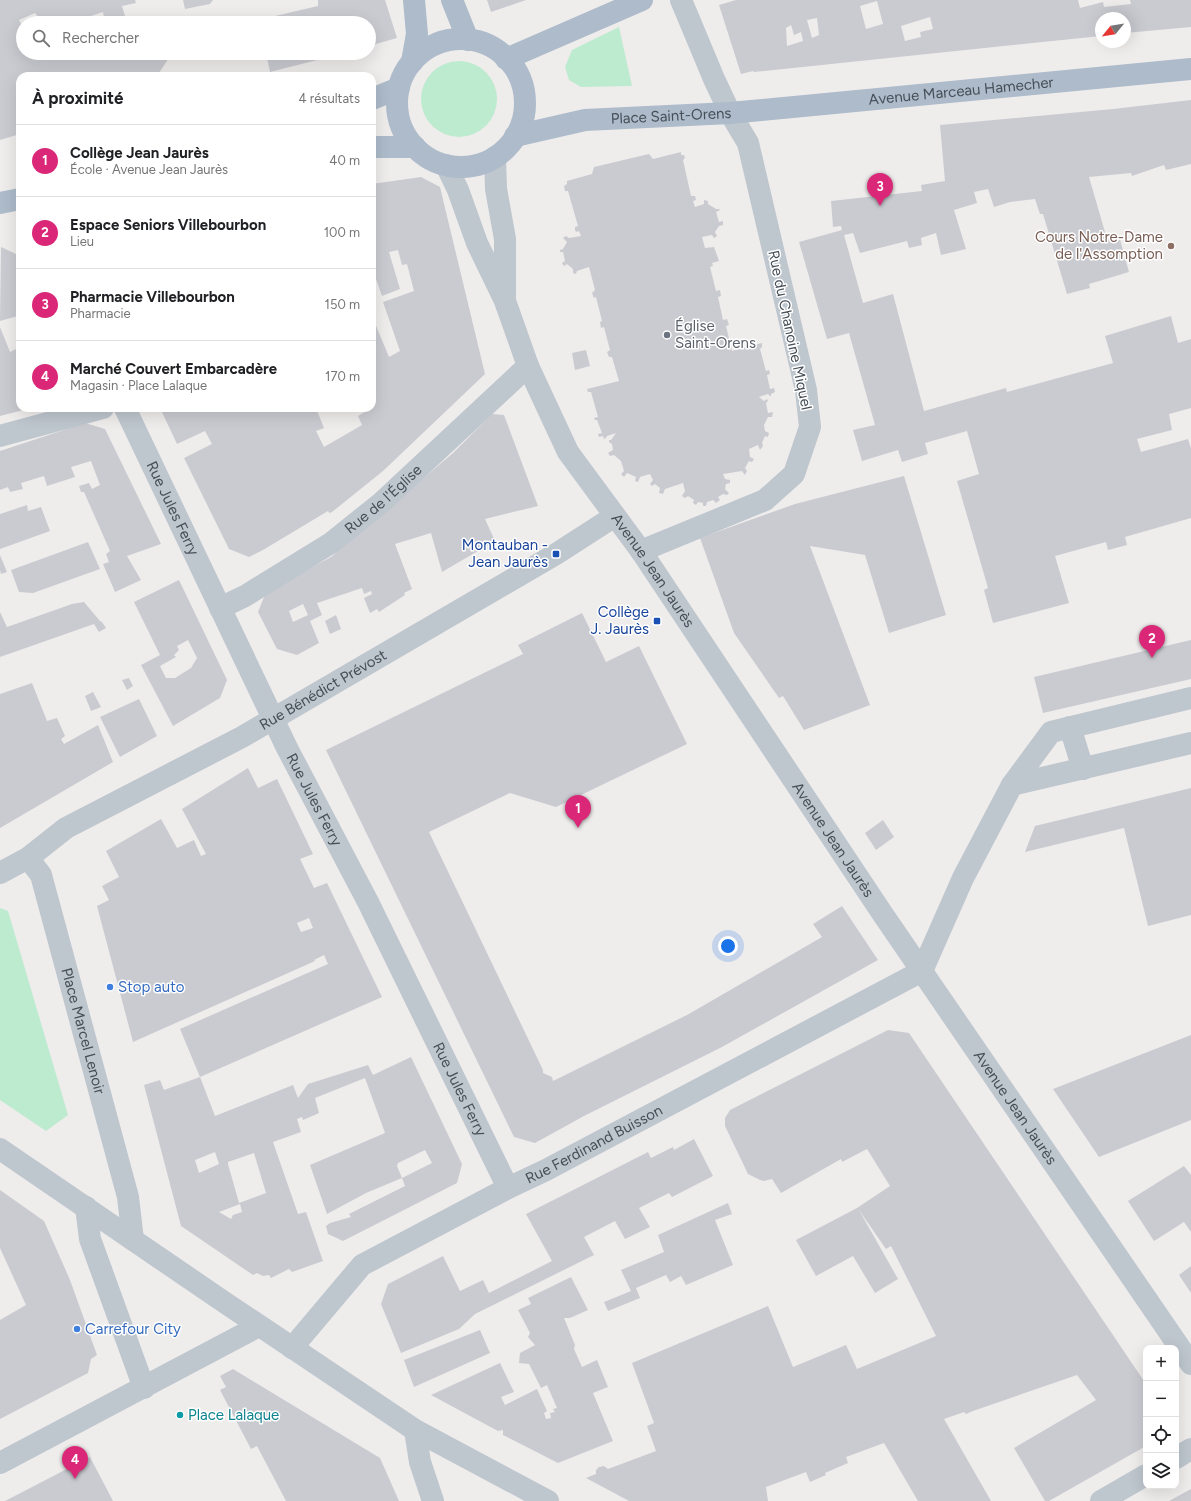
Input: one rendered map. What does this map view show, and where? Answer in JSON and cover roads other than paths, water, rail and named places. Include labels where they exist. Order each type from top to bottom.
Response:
[{"type":"main road","points":[[412,62],[417,34],[414,0]]},
{"type":"main road","points":[[452,0],[468,40]]},
{"type":"main road","points":[[506,59],[642,0]]},
{"type":"main road","points":[[458,38],[468,40],[480,41],[500,52],[514,66],[523,85],[525,105],[521,126],[511,143],[495,157],[476,165],[456,167],[436,162],[418,151],[405,134],[397,114],[397,92],[405,72],[418,54],[437,43],[458,38]]},
{"type":"main road","name":"Avenue Marceau Hamecher","points":[[730,113],[1191,69]]},
{"type":"main road","points":[[376,98],[399,88]]},
{"type":"main road","name":"Place Saint-Orens","points":[[515,136],[585,120],[730,113]]},
{"type":"main road","points":[[376,147],[415,147]]},
{"type":"main road","points":[[0,203],[16,200]]},
{"type":"street","name":"Place Saint-Orens","points":[[681,0],[730,113]]},
{"type":"street","name":"Rue du Chanoine Miquel","points":[[641,551],[765,500],[794,474],[810,427],[806,390],[748,143],[730,113]]},
{"type":"street","name":"Avenue Jean Jaurès","points":[[495,157],[496,189],[505,239],[505,301]]},
{"type":"street","name":"Avenue Jean Jaurès","points":[[446,165],[458,190],[477,243],[505,301],[528,366],[568,452],[641,551],[922,971],[1191,1364]]},
{"type":"street","name":"Rue de l'Église","points":[[220,608],[245,596],[331,543],[381,503],[528,366]]},
{"type":"street","points":[[0,436],[88,412]]},
{"type":"street","name":"Rue Jules Ferry","points":[[128,412],[273,719],[368,902],[508,1188]]},
{"type":"street","name":"Rue Bénédict Prévost","points":[[28,858],[66,828],[273,719],[556,554],[615,516]]},
{"type":"street","points":[[922,971],[963,878],[1012,785],[1051,732],[1191,698]]},
{"type":"street","points":[[1070,727],[1083,769]]},
{"type":"street","points":[[1012,785],[1191,744]]},
{"type":"street","points":[[0,873],[28,858]]},
{"type":"street","name":"Place Marcel Lenoir","points":[[28,858],[41,875],[128,1197],[134,1240]]},
{"type":"street","name":"Rue Ferdinand Buisson","points":[[292,1348],[362,1265],[508,1188],[546,1170],[922,971]]},
{"type":"street","points":[[0,1149],[259,1326],[415,1430],[548,1501]]},
{"type":"street","points":[[86,1207],[90,1239],[144,1388]]},
{"type":"street","points":[[0,1464],[259,1326]]},
{"type":"street","points":[[415,1430],[420,1462],[433,1501]]},
{"type":"street","points":[[1179,1456],[1191,1449]]},
{"type":"street","points":[[1100,1501],[1143,1477]]},
{"type":"place","name":"Pharmacie Villebourbon","points":[[880,206]]},
{"type":"place","name":"Cours Notre-Dame de l'Assomption","points":[[1171,246]]},
{"type":"place","name":"Église Saint-Orens","points":[[667,335]]},
{"type":"place","name":"Montauban - Jean Jaurès","points":[[556,554]]},
{"type":"place","name":"Collège J. Jaurès","points":[[657,621]]},
{"type":"place","name":"Espace Seniors Villebourbon","points":[[1152,658]]},
{"type":"place","name":"Collège Jean Jaurès","points":[[578,828]]},
{"type":"place","name":"Stop auto","points":[[110,987]]},
{"type":"place","name":"Carrefour City","points":[[77,1329]]},
{"type":"place","name":"Place Lalaque","points":[[180,1415]]},
{"type":"place","name":"Marché Couvert Embarcadère","points":[[75,1479]]}]
